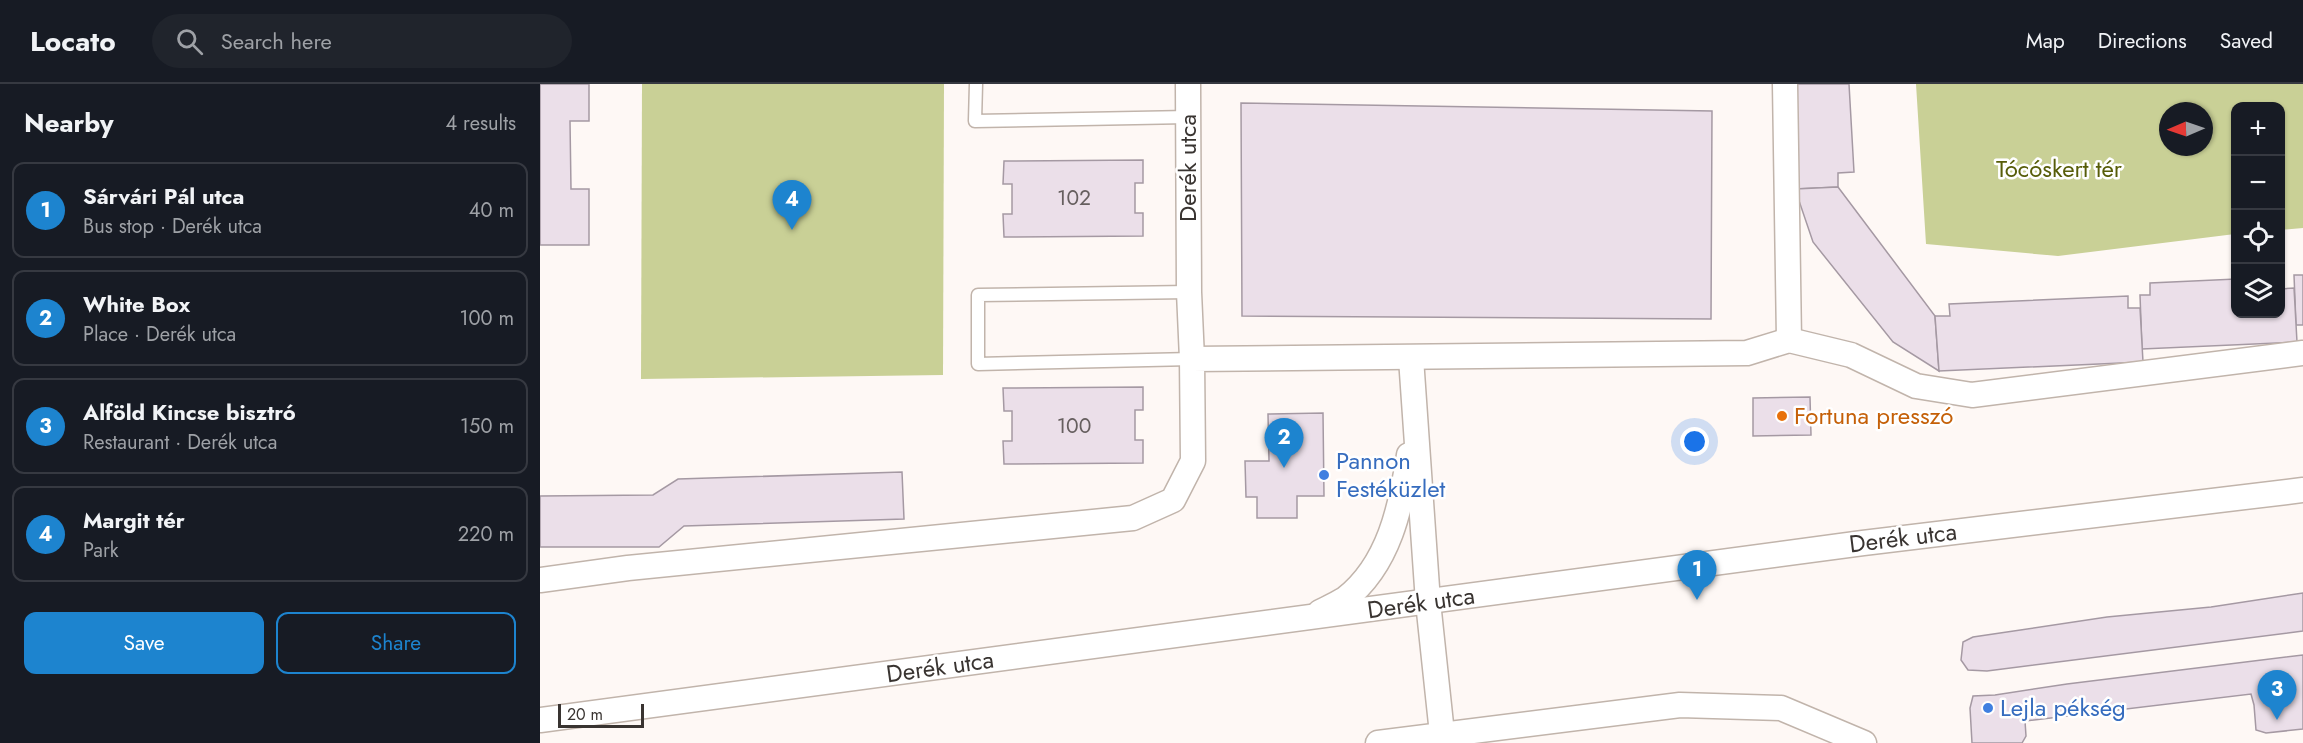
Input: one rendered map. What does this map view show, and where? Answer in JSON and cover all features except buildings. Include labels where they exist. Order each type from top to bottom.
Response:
[{"type":"street","name":"Derék utca","points":[[540,580],[628,568],[1133,518],[1173,500],[1193,461],[1188,84]]},
{"type":"street","points":[[1785,84],[1789,340]]},
{"type":"street","points":[[1192,359],[1747,353],[1789,340],[1851,355],[1916,386],[1972,395],[2303,353]]},
{"type":"street","points":[[1411,358],[1428,602],[1443,739]]},
{"type":"street","points":[[1306,618],[1343,601],[1360,586],[1383,551],[1399,507],[1415,408]]},
{"type":"street","name":"Derék utca","points":[[540,720],[1863,543],[2303,490]]},
{"type":"street","points":[[1378,743],[1443,739],[1680,705],[1781,708],[1864,743]]},
{"type":"lane","points":[[976,84],[975,121],[1188,117]]},
{"type":"lane","points":[[1189,292],[978,295],[978,364],[1192,359]]},
{"type":"green space","points":[[642,84],[944,84],[943,375],[641,379]]},
{"type":"green space","name":"Tócóskert tér","points":[[1916,84],[2303,84],[2303,228],[2285,230],[2285,102],[2231,102],[2231,234],[2058,256],[1926,244]]},
{"type":"place","name":"Margit tér","points":[[792,230]]},
{"type":"place","name":"Fortuna presszó","points":[[1782,416]]},
{"type":"place","name":"White Box","points":[[1284,468]]},
{"type":"place","name":"Pannon Festéküzlet","points":[[1324,475]]},
{"type":"place","name":"Sárvári Pál utca","points":[[1697,600]]},
{"type":"place","name":"Lejla pékség","points":[[1988,708]]},
{"type":"place","name":"Alföld Kincse bisztró","points":[[2277,720]]}]
